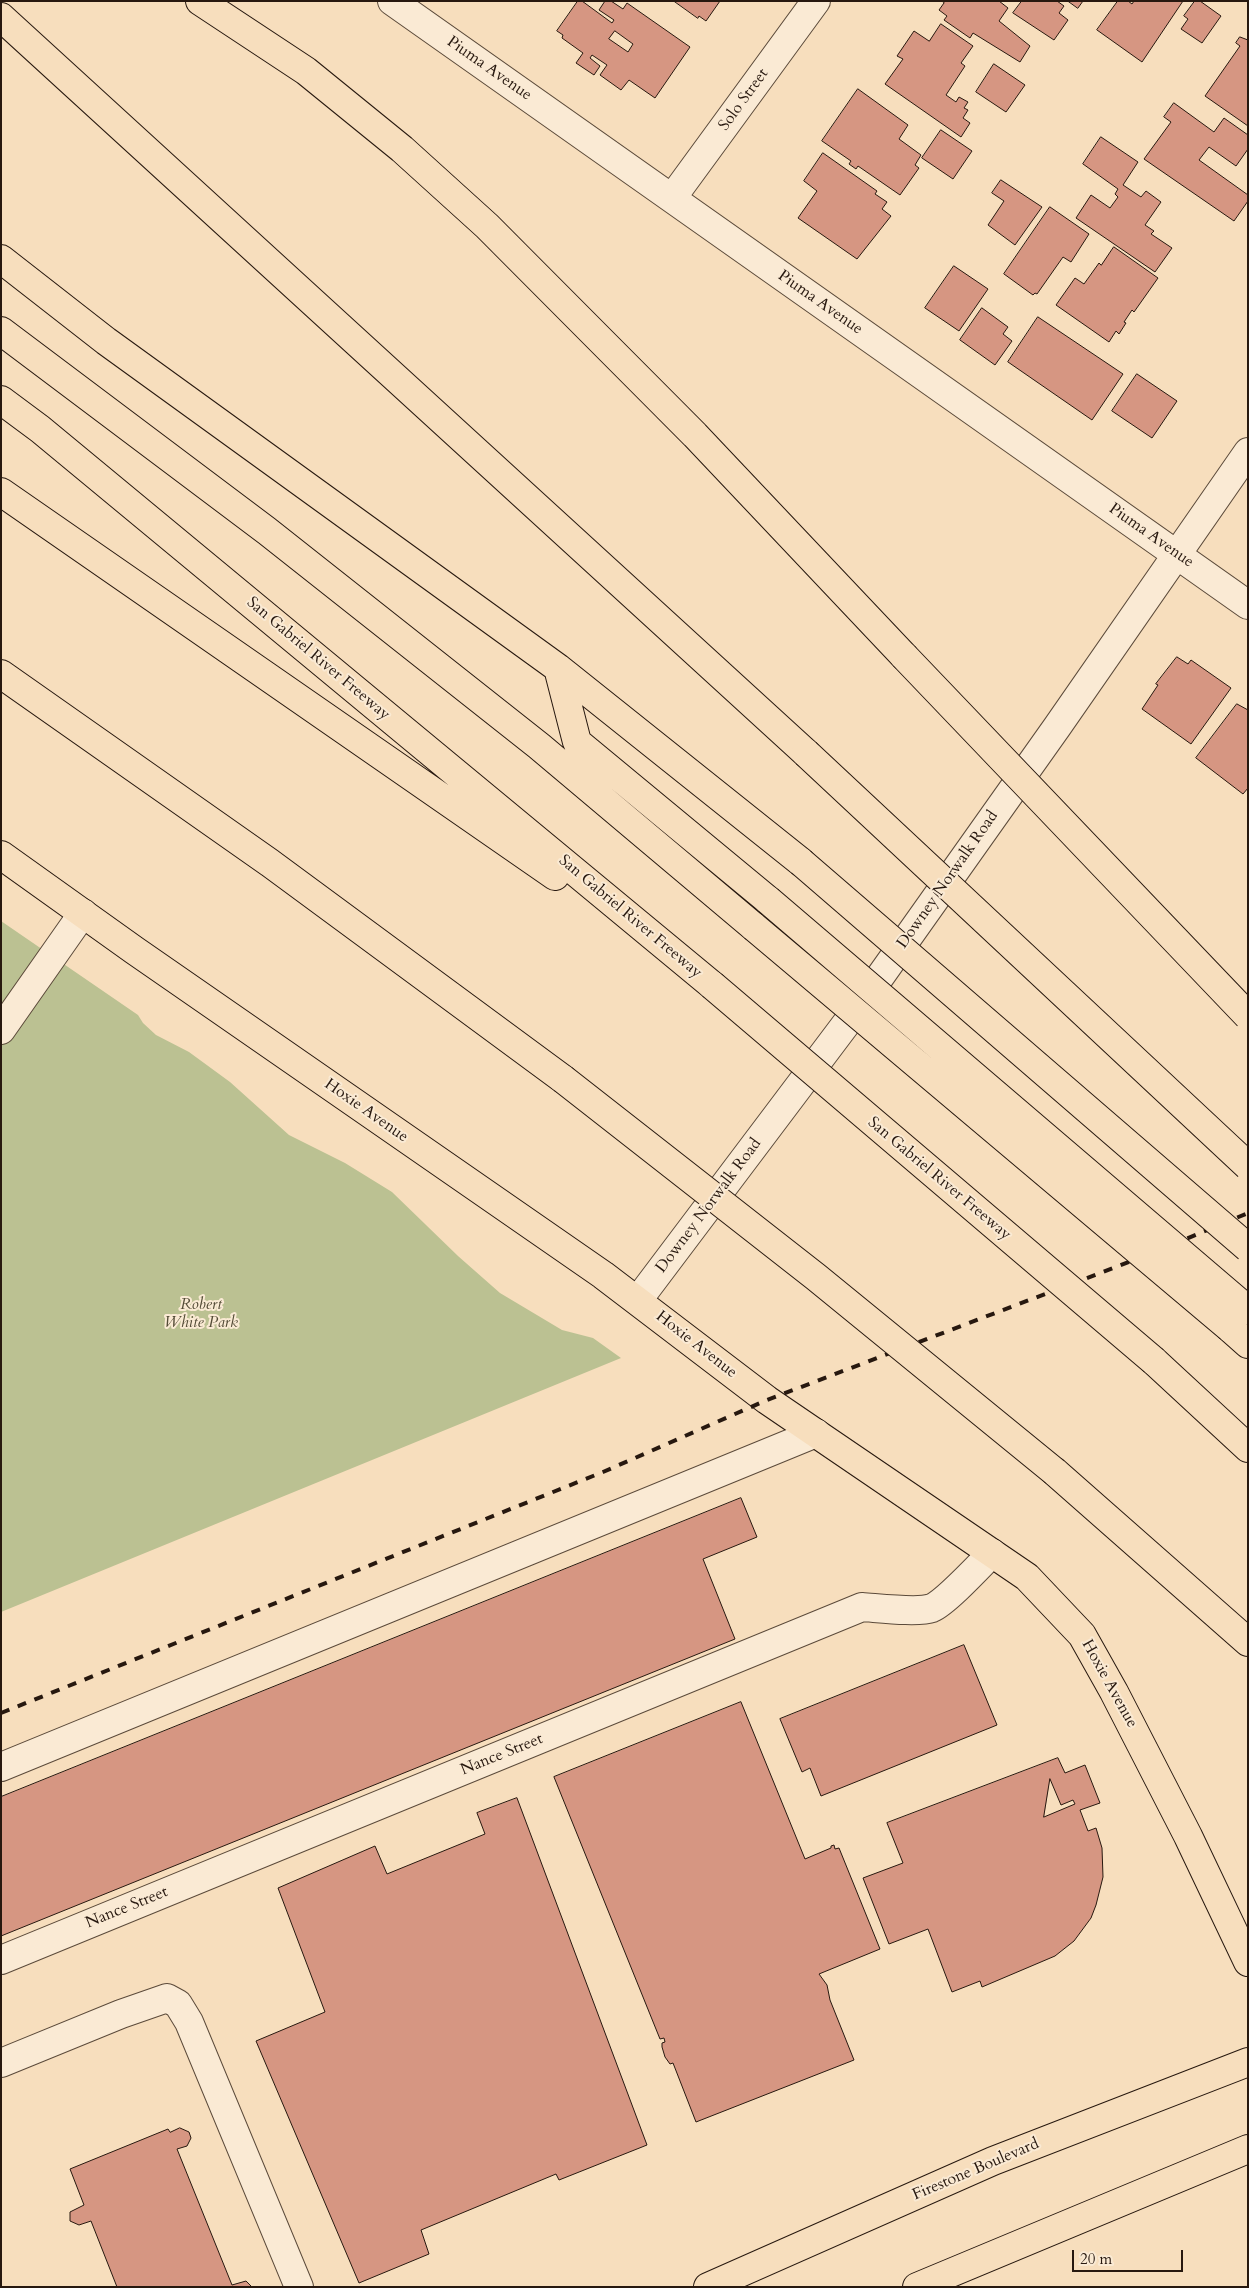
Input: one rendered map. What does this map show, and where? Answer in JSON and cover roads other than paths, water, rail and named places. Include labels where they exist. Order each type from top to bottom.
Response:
[{"type":"main road","points":[[6,1],[24,35]]},
{"type":"main road","points":[[200,1],[306,71],[402,149],[488,226],[695,435],[1248,1016]]},
{"type":"main road","points":[[1,17],[24,35],[806,753],[1248,1166]]},
{"type":"main road","points":[[1,259],[106,341],[558,668],[801,862],[1248,1248]]},
{"type":"main road","points":[[1,331],[267,531],[539,746],[754,927],[1242,1327]]},
{"type":"main road","name":"San Gabriel River Freeway","points":[[1,400],[40,429],[712,985],[1154,1361],[1248,1448]]},
{"type":"main road","points":[[1,492],[712,985]]},
{"type":"main road","points":[[558,668],[576,742],[768,900],[1242,1327]]},
{"type":"main road","points":[[1,674],[270,863],[563,1079],[816,1277],[1055,1472],[1248,1642]]},
{"type":"main road","points":[[1,678],[58,714]]},
{"type":"main road","name":"Hoxie Avenue","points":[[1,855],[134,950],[638,1300],[767,1400],[1026,1577],[1082,1635],[1114,1692],[1188,1836],[1248,1962]]},
{"type":"main road","name":"Firestone Boulevard","points":[[708,2287],[994,2161],[1248,2062]]},
{"type":"main road","points":[[917,2287],[1248,2149]]},
{"type":"street","name":"Piuma Avenue","points":[[392,1],[1248,605]]},
{"type":"street","name":"Solo Street","points":[[672,198],[816,1]]},
{"type":"street","name":"Downey Norwalk Road","points":[[638,1300],[855,1012],[1248,452]]},
{"type":"street","points":[[1,1030],[83,913]]},
{"type":"street","points":[[1,1767],[816,1433]]},
{"type":"street","name":"Nance Street","points":[[1,1960],[862,1607],[917,1610],[932,1608],[954,1591],[992,1553]]},
{"type":"street","points":[[1,2063],[121,2014],[167,1998],[178,2004],[189,2022],[299,2287]]},
{"type":"railway","points":[[1,1713],[603,1472],[767,1400],[1150,1254],[1248,1213]]},
{"type":"park label","name":"Robert White Park","points":[[201,1314]]}]
